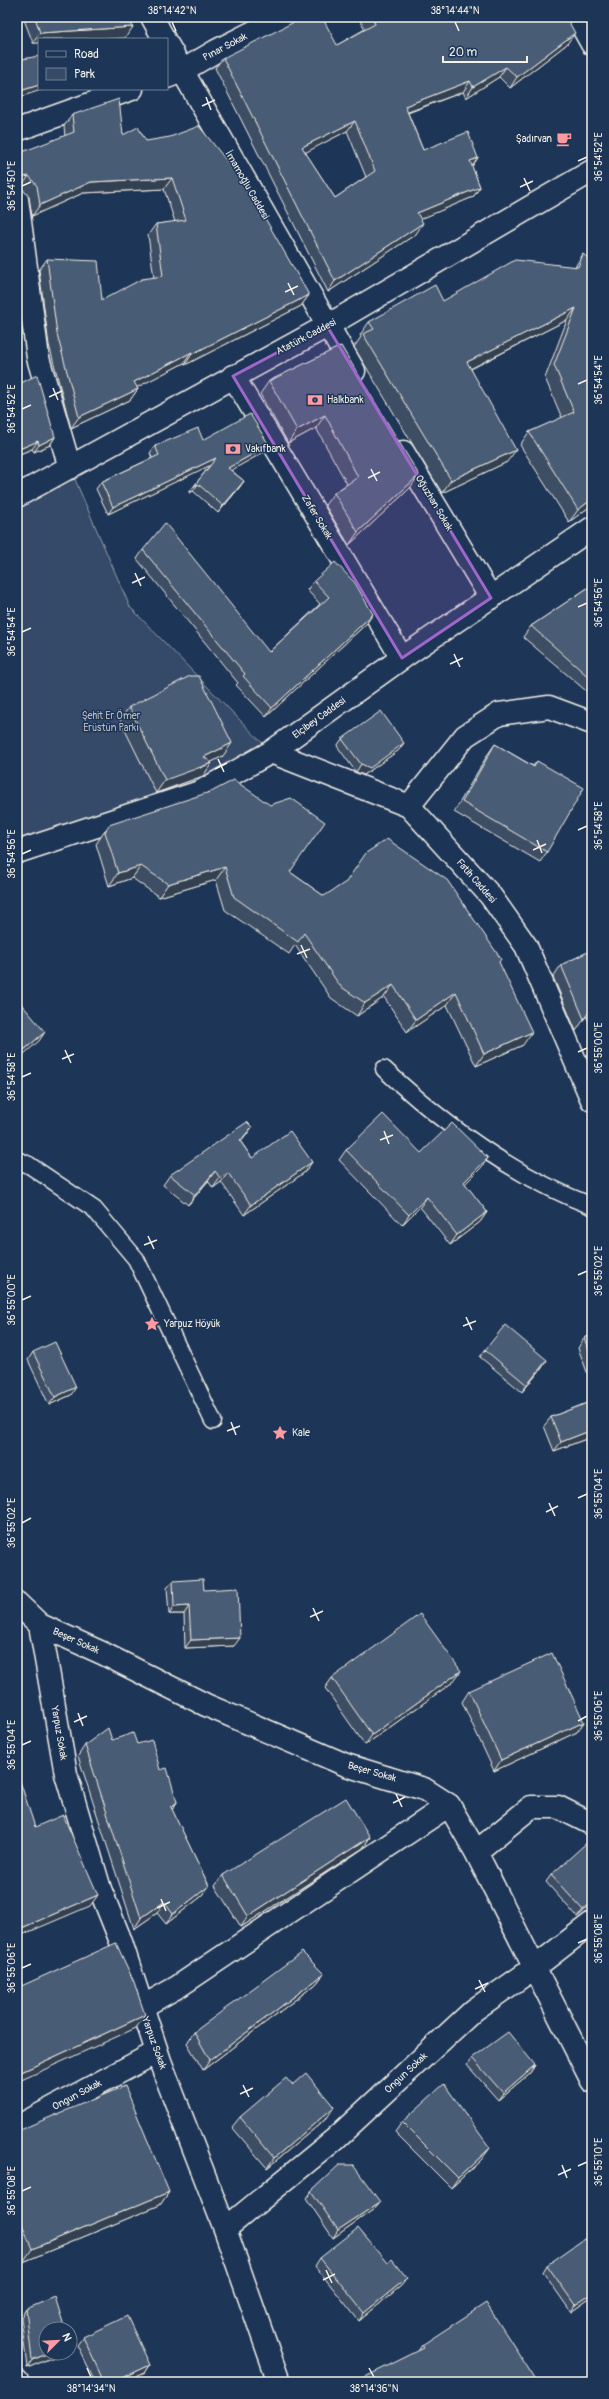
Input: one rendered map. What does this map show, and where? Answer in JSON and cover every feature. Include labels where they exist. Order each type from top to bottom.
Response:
[{"type":"street","points":[[152,17],[163,38]]},
{"type":"street","name":"Pınar Sokak","points":[[174,74],[283,17]]},
{"type":"street","points":[[577,17],[592,44]]},
{"type":"street","name":"İmamoğlu Caddesi","points":[[168,48],[174,74],[327,326]]},
{"type":"street","points":[[17,130],[129,90]]},
{"type":"street","name":"Atatürk Caddesi","points":[[17,496],[70,468],[233,376],[327,326],[592,171]]},
{"type":"street","points":[[17,199],[38,358],[70,468]]},
{"type":"street","points":[[327,326],[364,387]]},
{"type":"street","name":"Zafer Sokak","points":[[233,376],[402,658]]},
{"type":"street","name":"Oğuzhan Sokak","points":[[393,435],[491,598]]},
{"type":"street","name":"Elçibey Caddesi","points":[[17,852],[200,792],[271,752],[402,658],[592,528]]},
{"type":"street","points":[[409,806],[465,736],[499,714],[549,707],[592,724]]},
{"type":"street","name":"Fatih Caddesi","points":[[271,752],[409,806],[490,895],[526,946],[592,1100]]},
{"type":"street","name":"Beşer Sokak","points":[[17,1603],[40,1625],[102,1653],[206,1705],[346,1765],[424,1789],[449,1805],[476,1852],[592,2081]]},
{"type":"street","name":"Yarpuz Sokak","points":[[40,1625],[66,1774],[100,1889],[120,1939],[157,2052],[225,2229],[279,2382]]},
{"type":"street","points":[[142,2007],[179,1986],[449,1805]]},
{"type":"street","points":[[476,1852],[531,1806],[558,1807],[592,1824]]},
{"type":"street","name":"Ongun Sokak","points":[[225,2229],[335,2139],[474,2010],[534,1968],[592,1923]]},
{"type":"street","name":"Ongun Sokak","points":[[17,2128],[157,2052]]},
{"type":"lane","points":[[384,1069],[416,1099],[488,1152],[550,1189],[592,1206]]},
{"type":"lane","points":[[17,1160],[29,1165],[94,1209],[136,1259],[214,1421]]},
{"type":"highlighted area","points":[[327,326],[491,598],[402,658],[233,376]]},
{"type":"green space","name":"Şehit Er Ömer Erüstün Parkı","points":[[70,468],[130,607],[271,752],[200,792],[17,852],[17,502]]},
{"type":"building","points":[[35,17],[128,17],[133,27],[40,33]]},
{"type":"building","points":[[304,17],[322,17],[337,45],[375,24],[372,17],[566,17],[575,33],[517,77],[506,67],[473,87],[470,81],[405,106],[423,150],[468,132],[478,158],[470,161],[480,187],[417,213],[423,223],[335,281],[223,58]],"holes":[[[355,121],[375,171],[335,198],[302,147]]]},
{"type":"building","points":[[38,56],[38,85],[17,92],[17,60]]},
{"type":"building","points":[[119,99],[123,135],[138,127],[146,141],[170,137],[199,126],[246,185],[309,295],[134,382],[138,389],[79,417],[57,334],[47,259],[98,261],[102,300],[142,279],[163,276],[156,224],[186,220],[172,178],[91,182],[40,205],[37,186],[29,176],[17,178],[17,154],[74,132],[72,115]]},
{"type":"building","points":[[583,254],[592,261],[592,499],[578,510],[529,432],[574,412],[554,365],[576,308],[467,362],[516,450],[451,480],[363,334],[374,329],[369,322],[435,285],[443,301],[515,260],[578,267]]},
{"type":"building","points":[[341,346],[419,475],[358,532],[334,493],[358,477],[325,415],[297,430],[269,381]]},
{"type":"building","points":[[37,375],[55,437],[39,445],[38,441],[17,450],[17,385]]},
{"type":"building","points":[[250,414],[269,445],[228,468],[244,481],[223,506],[198,484],[194,486],[216,458],[113,507],[101,482],[159,455],[155,446],[198,428],[203,440]]},
{"type":"building","points":[[165,523],[269,652],[329,597],[314,581],[335,562],[355,583],[373,614],[272,708],[243,676],[245,674],[143,550]]},
{"type":"building","points":[[592,585],[592,680],[531,626]]},
{"type":"building","points":[[190,676],[199,676],[232,743],[204,757],[212,763],[165,780],[129,707]]},
{"type":"building","points":[[381,711],[404,743],[370,768],[361,764],[342,739]]},
{"type":"building","points":[[495,744],[534,767],[537,761],[584,788],[547,852],[462,802]]},
{"type":"building","points":[[234,780],[270,805],[291,798],[325,822],[290,872],[324,896],[346,882],[366,853],[387,839],[447,880],[501,959],[499,962],[532,1032],[484,1054],[456,992],[416,1020],[393,985],[365,1003],[340,986],[304,933],[298,942],[234,897],[225,867],[168,884],[141,866],[118,873],[105,832],[109,825],[213,791]]},
{"type":"building","points":[[592,950],[592,1007],[584,1019],[561,965]]},
{"type":"building","points":[[17,999],[45,1032],[17,1056]]},
{"type":"building","points":[[383,1114],[421,1153],[452,1123],[488,1158],[464,1182],[487,1212],[457,1235],[427,1197],[409,1215],[346,1150]]},
{"type":"building","points":[[247,1122],[252,1127],[240,1141],[252,1158],[290,1131],[312,1162],[251,1205],[228,1173],[220,1178],[215,1171],[195,1195],[170,1175]]},
{"type":"building","points":[[505,1325],[547,1360],[527,1385],[485,1350]]},
{"type":"building","points":[[592,1335],[592,1358],[584,1338]]},
{"type":"building","points":[[55,1342],[76,1387],[55,1397],[33,1352]]},
{"type":"building","points":[[592,1401],[592,1430],[561,1442],[551,1417]]},
{"type":"building","points":[[203,1579],[204,1590],[238,1588],[240,1638],[191,1640],[189,1606],[174,1607],[173,1581]]},
{"type":"building","points":[[420,1614],[461,1671],[372,1735],[332,1678]]},
{"type":"building","points":[[552,1653],[584,1722],[501,1760],[469,1691]]},
{"type":"building","points":[[108,1728],[112,1740],[133,1733],[137,1744],[152,1740],[160,1770],[167,1768],[177,1802],[171,1807],[209,1886],[173,1914],[164,1902],[141,1918],[85,1745]]},
{"type":"building","points":[[17,1772],[35,1827],[63,1815],[98,1895],[17,1930]]},
{"type":"building","points":[[346,1798],[370,1837],[248,1916],[223,1875]]},
{"type":"building","points":[[592,1838],[592,1902],[583,1910],[551,1875]]},
{"type":"building","points":[[116,1943],[134,1982],[145,2015],[17,2074],[17,1988]]},
{"type":"building","points":[[302,1952],[324,1974],[210,2060],[194,2032]]},
{"type":"building","points":[[508,2032],[535,2065],[503,2093],[472,2058]]},
{"type":"building","points":[[306,2073],[334,2107],[274,2158],[240,2117],[286,2078],[292,2085]]},
{"type":"building","points":[[444,2084],[490,2148],[458,2178],[402,2122]]},
{"type":"building","points":[[125,2086],[169,2192],[32,2249],[17,2212],[17,2131]]},
{"type":"building","points":[[339,2165],[353,2165],[380,2202],[338,2230],[311,2191]]},
{"type":"building","points":[[358,2228],[387,2263],[392,2259],[407,2278],[364,2313],[320,2258]]},
{"type":"building","points":[[587,2237],[592,2244],[592,2294],[575,2305],[547,2265]]},
{"type":"building","points":[[55,2297],[62,2321],[38,2321],[38,2358],[32,2360],[26,2309]]},
{"type":"building","points":[[486,2303],[537,2382],[355,2382],[424,2348],[422,2345]]},
{"type":"building","points":[[127,2316],[150,2365],[114,2382],[104,2382],[83,2337]]},
{"type":"place","name":"Şadırvan","points":[[564,139]]},
{"type":"place","name":"Halkbank","points":[[315,400]]},
{"type":"place","name":"Vakıfbank","points":[[233,449]]},
{"type":"place","name":"Yarpuz Höyük","points":[[152,1324]]},
{"type":"place","name":"Kale","points":[[280,1433]]}]
